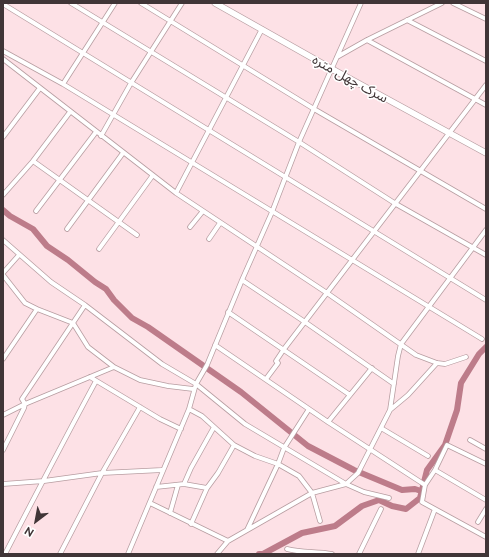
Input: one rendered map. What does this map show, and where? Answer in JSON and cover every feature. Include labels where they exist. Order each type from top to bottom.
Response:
[{"type":"street","points":[[71,3],[299,142],[396,204],[486,255]]},
{"type":"street","points":[[63,84],[115,3]]},
{"type":"street","points":[[141,3],[314,109],[486,209]]},
{"type":"street","points":[[101,136],[131,83],[182,3]]},
{"type":"street","name":"سرک چهل متره","points":[[215,3],[486,153]]},
{"type":"street","points":[[226,9],[229,3]]},
{"type":"street","points":[[128,554],[150,503],[162,470],[189,409],[193,389],[206,368],[228,312],[272,212],[299,142],[361,3]]},
{"type":"street","points":[[337,58],[367,40],[441,3]]},
{"type":"street","points":[[453,3],[486,19]]},
{"type":"street","points":[[3,4],[486,300]]},
{"type":"street","points":[[407,20],[486,61]]},
{"type":"street","points":[[176,193],[262,29]]},
{"type":"street","points":[[367,40],[486,105]]},
{"type":"street","points":[[3,51],[113,114],[482,339]]},
{"type":"street","points":[[3,59],[176,193],[327,293],[416,355],[437,363],[445,364],[466,357]]},
{"type":"street","points":[[266,379],[278,363],[276,361],[284,349],[486,85]]},
{"type":"street","points":[[3,137],[40,88]]},
{"type":"street","points":[[3,195],[33,161],[70,112]]},
{"type":"street","points":[[36,210],[96,132]]},
{"type":"street","points":[[66,229],[123,153]]},
{"type":"street","points":[[33,161],[137,235]]},
{"type":"street","points":[[99,249],[153,175]]},
{"type":"street","points":[[190,228],[203,211]]},
{"type":"street","points":[[209,239],[220,223]]},
{"type":"street","points":[[217,554],[228,541],[312,493],[346,484],[360,470],[390,410],[401,344],[486,230]]},
{"type":"street","points":[[3,240],[51,282],[85,305],[162,364],[196,384],[245,424],[346,484],[364,492],[389,498]]},
{"type":"street","points":[[19,254],[3,274],[25,303],[73,324],[88,347],[114,367],[140,380],[168,386],[193,389]]},
{"type":"street","points":[[242,280],[394,384]]},
{"type":"street","points":[[25,404],[22,399],[85,305]]},
{"type":"street","points":[[3,359],[37,309]]},
{"type":"street","points":[[228,312],[350,395]]},
{"type":"street","points":[[215,345],[328,422],[425,485]]},
{"type":"street","points":[[390,410],[408,395],[437,363]]},
{"type":"street","points":[[3,415],[25,404],[114,367]]},
{"type":"street","points":[[328,422],[372,368]]},
{"type":"street","points":[[90,377],[180,429]]},
{"type":"street","points":[[5,554],[44,481],[65,437],[96,381]]},
{"type":"street","points":[[3,450],[25,404]]},
{"type":"street","points":[[60,554],[102,473],[140,407]]},
{"type":"street","points":[[189,409],[202,416],[234,445],[255,456],[278,464],[299,476],[312,493],[320,521]]},
{"type":"street","points":[[247,530],[284,448],[309,409]]},
{"type":"street","points":[[184,484],[191,468],[214,427]]},
{"type":"street","points":[[381,428],[428,456]]},
{"type":"street","points":[[470,440],[486,449]]},
{"type":"street","points":[[191,524],[207,488],[218,473],[234,445]]},
{"type":"street","points":[[486,464],[447,445],[435,470],[425,485],[422,502],[486,537]]},
{"type":"street","points":[[3,484],[44,481],[102,473],[162,470]]},
{"type":"street","points":[[435,470],[486,500]]},
{"type":"street","points":[[156,487],[184,484],[207,488]]},
{"type":"street","points":[[170,513],[178,485]]},
{"type":"street","points":[[150,503],[228,541]]},
{"type":"street","points":[[359,554],[381,509]]},
{"type":"street","points":[[418,554],[435,509]]},
{"type":"street","points":[[478,522],[486,509]]},
{"type":"street","points":[[287,549],[332,554]]},
{"type":"waterway","points":[[3,210],[10,216],[33,229],[47,246],[106,289],[114,300],[132,318],[148,327],[241,392],[308,446],[354,470],[402,490],[415,489],[421,491]]},
{"type":"waterway","points":[[259,554],[263,554],[302,533],[335,526],[362,506],[379,500],[392,506],[406,509],[420,498],[427,470],[445,445],[457,410],[461,383],[479,354],[486,347]]}]
